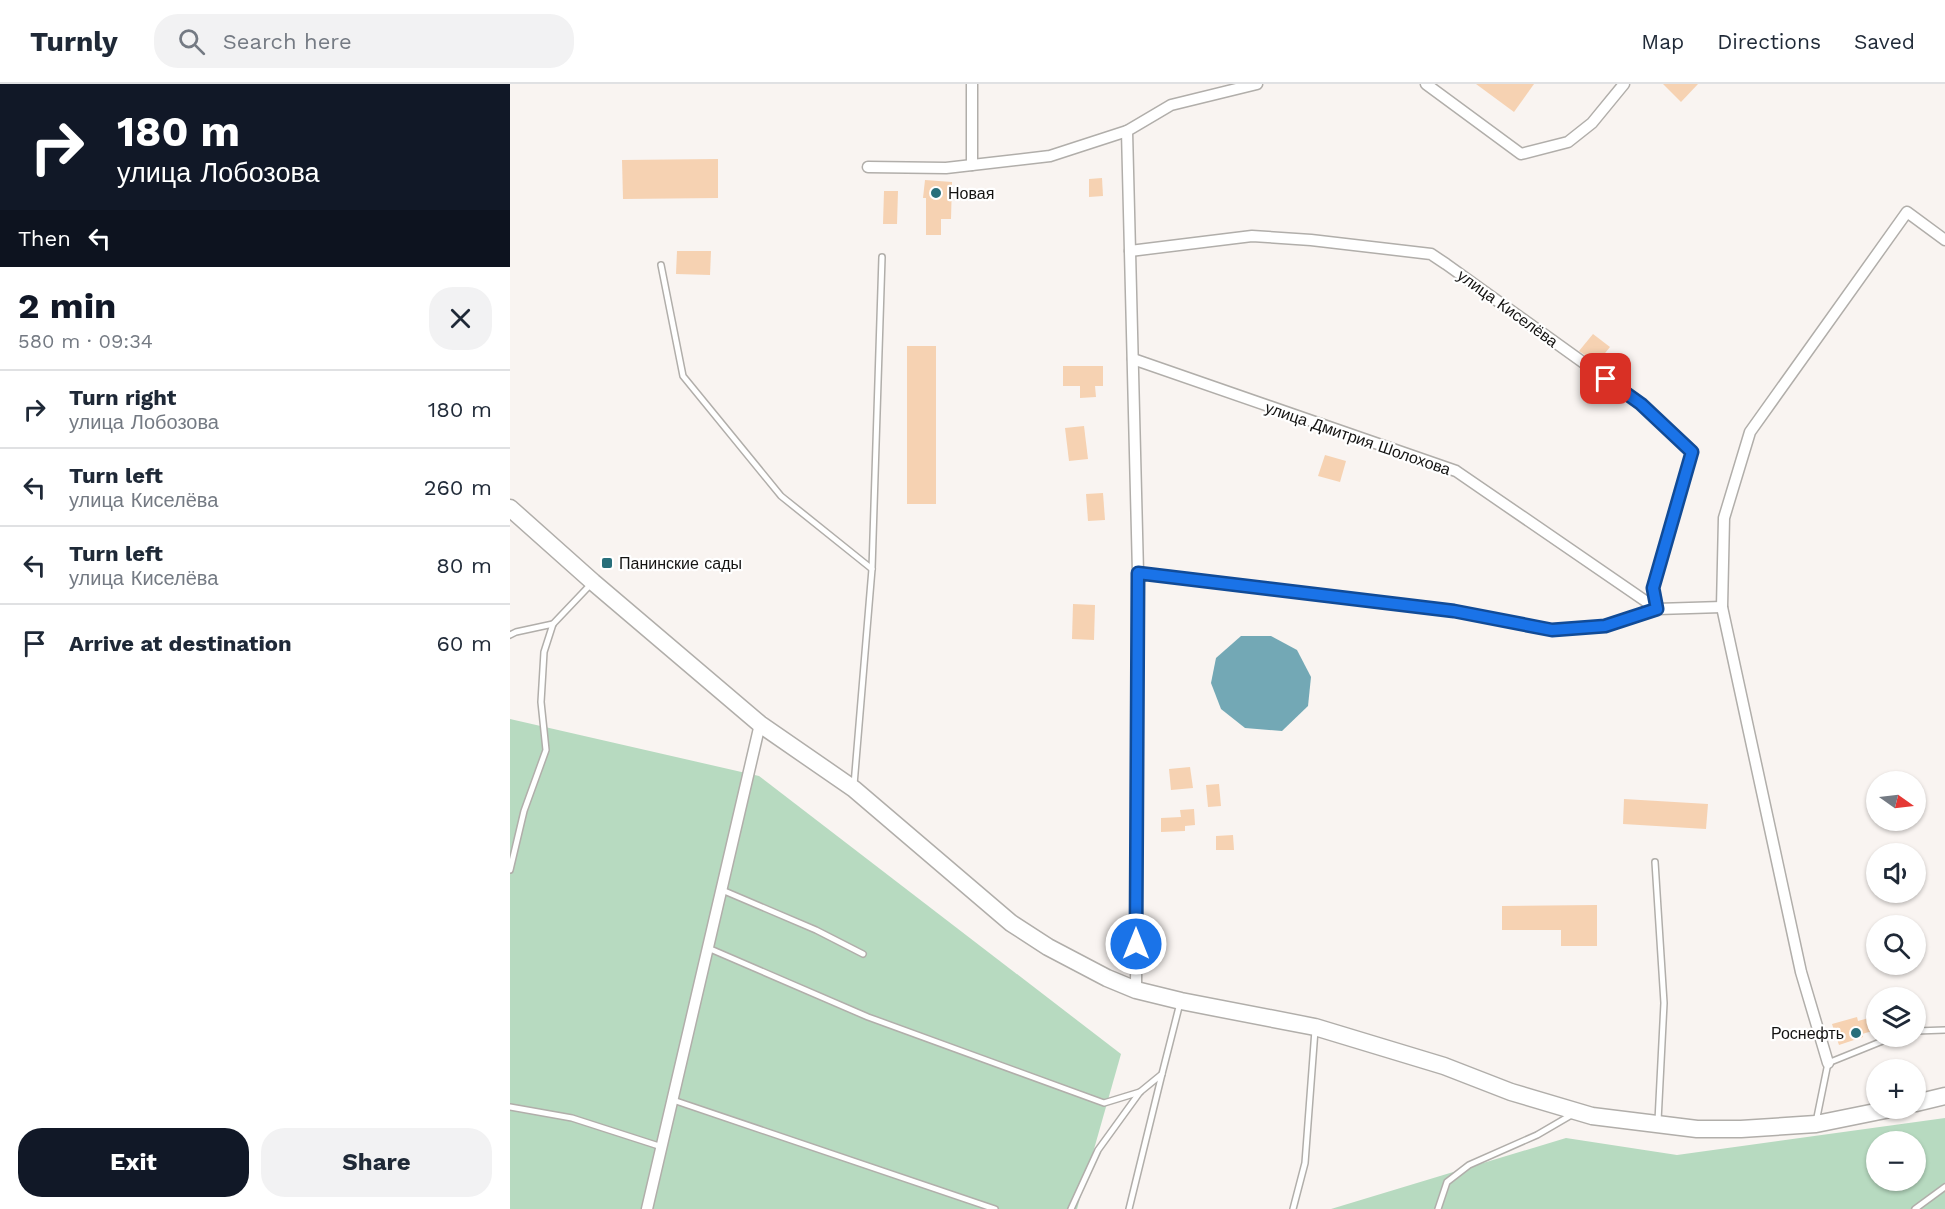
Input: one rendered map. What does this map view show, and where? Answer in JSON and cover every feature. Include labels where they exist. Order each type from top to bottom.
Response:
[{"type":"main road","points":[[510,508],[592,582],[760,724],[854,789],[1011,923],[1082,966],[1136,990],[1315,1027],[1444,1066],[1511,1092],[1592,1116],[1697,1129],[1741,1129],[1816,1124],[1866,1114]]},
{"type":"main road","points":[[1926,1101],[1945,1096]]},
{"type":"street","points":[[972,84],[972,165]]},
{"type":"street","points":[[868,167],[946,168],[1050,156],[1127,131],[1171,105],[1257,84]]},
{"type":"street","points":[[1426,84],[1521,154],[1568,142],[1592,123],[1624,84]]},
{"type":"street","points":[[1127,131],[1138,573],[1136,990]]},
{"type":"street","points":[[1828,1063],[1801,972],[1722,607],[1724,518],[1750,432],[1907,212],[1945,240]]},
{"type":"street","name":"улица Киселёва","points":[[1130,250],[1252,236],[1311,240],[1431,254],[1446,264],[1641,404],[1692,452],[1653,588],[1657,609]]},
{"type":"street","name":"улица Дмитрия Шолохова","points":[[1133,359],[1456,471],[1657,609]]},
{"type":"street","points":[[1138,573],[1454,611],[1552,630],[1605,626],[1657,609],[1722,607]]},
{"type":"street","points":[[647,1209],[760,724]]},
{"type":"lane","points":[[854,789],[872,569],[882,257]]},
{"type":"lane","points":[[661,265],[683,376],[781,495],[872,569]]},
{"type":"lane","points":[[510,870],[524,811],[546,750],[541,702],[544,652],[553,624],[592,582]]},
{"type":"lane","points":[[510,635],[553,624]]},
{"type":"lane","points":[[1655,862],[1664,1003],[1658,1125]]},
{"type":"lane","points":[[722,890],[816,930],[863,954]]},
{"type":"lane","points":[[708,948],[868,1017],[1104,1103],[1140,1092]]},
{"type":"lane","points":[[1129,1209],[1181,1001]]},
{"type":"lane","points":[[1293,1209],[1305,1163],[1315,1027]]},
{"type":"lane","points":[[1926,1031],[1945,1030]]},
{"type":"lane","points":[[1816,1124],[1828,1063],[1868,1047]]},
{"type":"lane","points":[[1071,1209],[1098,1150],[1140,1092],[1162,1074]]},
{"type":"lane","points":[[673,1100],[995,1209]]},
{"type":"lane","points":[[510,1107],[572,1118],[662,1147]]},
{"type":"lane","points":[[1438,1209],[1447,1182],[1469,1165],[1537,1135],[1577,1112]]},
{"type":"lane","points":[[1915,1209],[1945,1188]]},
{"type":"green space","points":[[510,719],[759,776],[1121,1054],[1077,1209],[510,1209]]},
{"type":"green space","points":[[1945,1118],[1945,1209],[1331,1209],[1566,1138],[1677,1155]]},
{"type":"water","points":[[1241,636],[1271,636],[1297,650],[1311,677],[1308,706],[1282,731],[1245,728],[1221,709],[1211,683],[1216,658]]},
{"type":"building","points":[[1476,84],[1534,84],[1514,112]]},
{"type":"building","points":[[1663,84],[1698,84],[1681,102]]},
{"type":"building","points":[[718,159],[718,198],[623,199],[622,160]]},
{"type":"building","points":[[1102,178],[1103,196],[1089,197],[1089,179]]},
{"type":"building","points":[[925,180],[952,182],[951,219],[941,219],[941,235],[926,235],[926,198],[923,198]]},
{"type":"building","points":[[884,191],[898,191],[897,224],[883,224]]},
{"type":"building","points":[[677,251],[711,251],[710,275],[676,274]]},
{"type":"building","points":[[1593,334],[1610,347],[1597,363],[1579,351]]},
{"type":"building","points":[[907,346],[936,346],[936,504],[907,504]]},
{"type":"building","points":[[1063,366],[1103,366],[1103,386],[1095,386],[1096,397],[1080,398],[1080,386],[1063,386]]},
{"type":"building","points":[[1084,426],[1088,459],[1069,461],[1065,428]]},
{"type":"building","points":[[1325,455],[1346,461],[1340,482],[1318,476]]},
{"type":"building","points":[[1103,493],[1105,520],[1088,521],[1086,494]]},
{"type":"building","points":[[1073,604],[1095,605],[1094,640],[1072,639]]},
{"type":"building","points":[[1190,767],[1193,788],[1171,790],[1169,769]]},
{"type":"building","points":[[1219,784],[1221,806],[1208,807],[1206,785]]},
{"type":"building","points":[[1624,799],[1708,804],[1706,829],[1623,824]]},
{"type":"building","points":[[1194,809],[1195,825],[1185,826],[1185,831],[1161,832],[1161,818],[1181,817],[1180,810]]},
{"type":"building","points":[[1233,835],[1234,850],[1216,850],[1216,836]]},
{"type":"building","points":[[1597,905],[1597,946],[1561,946],[1561,930],[1502,930],[1502,906]]},
{"type":"building","points":[[1857,1017],[1858,1021],[1866,1019],[1866,1033],[1862,1034],[1863,1037],[1839,1045],[1832,1024]]},
{"type":"place","name":"Новая","points":[[936,193]]},
{"type":"place","name":"Панинские сады","points":[[607,563]]},
{"type":"place","name":"Роснефть","points":[[1856,1033]]},
{"type":"route","points":[[1136,944],[1138,573],[1454,611],[1552,630],[1605,626],[1657,609],[1653,588],[1692,452],[1641,404],[1606,379]]}]
